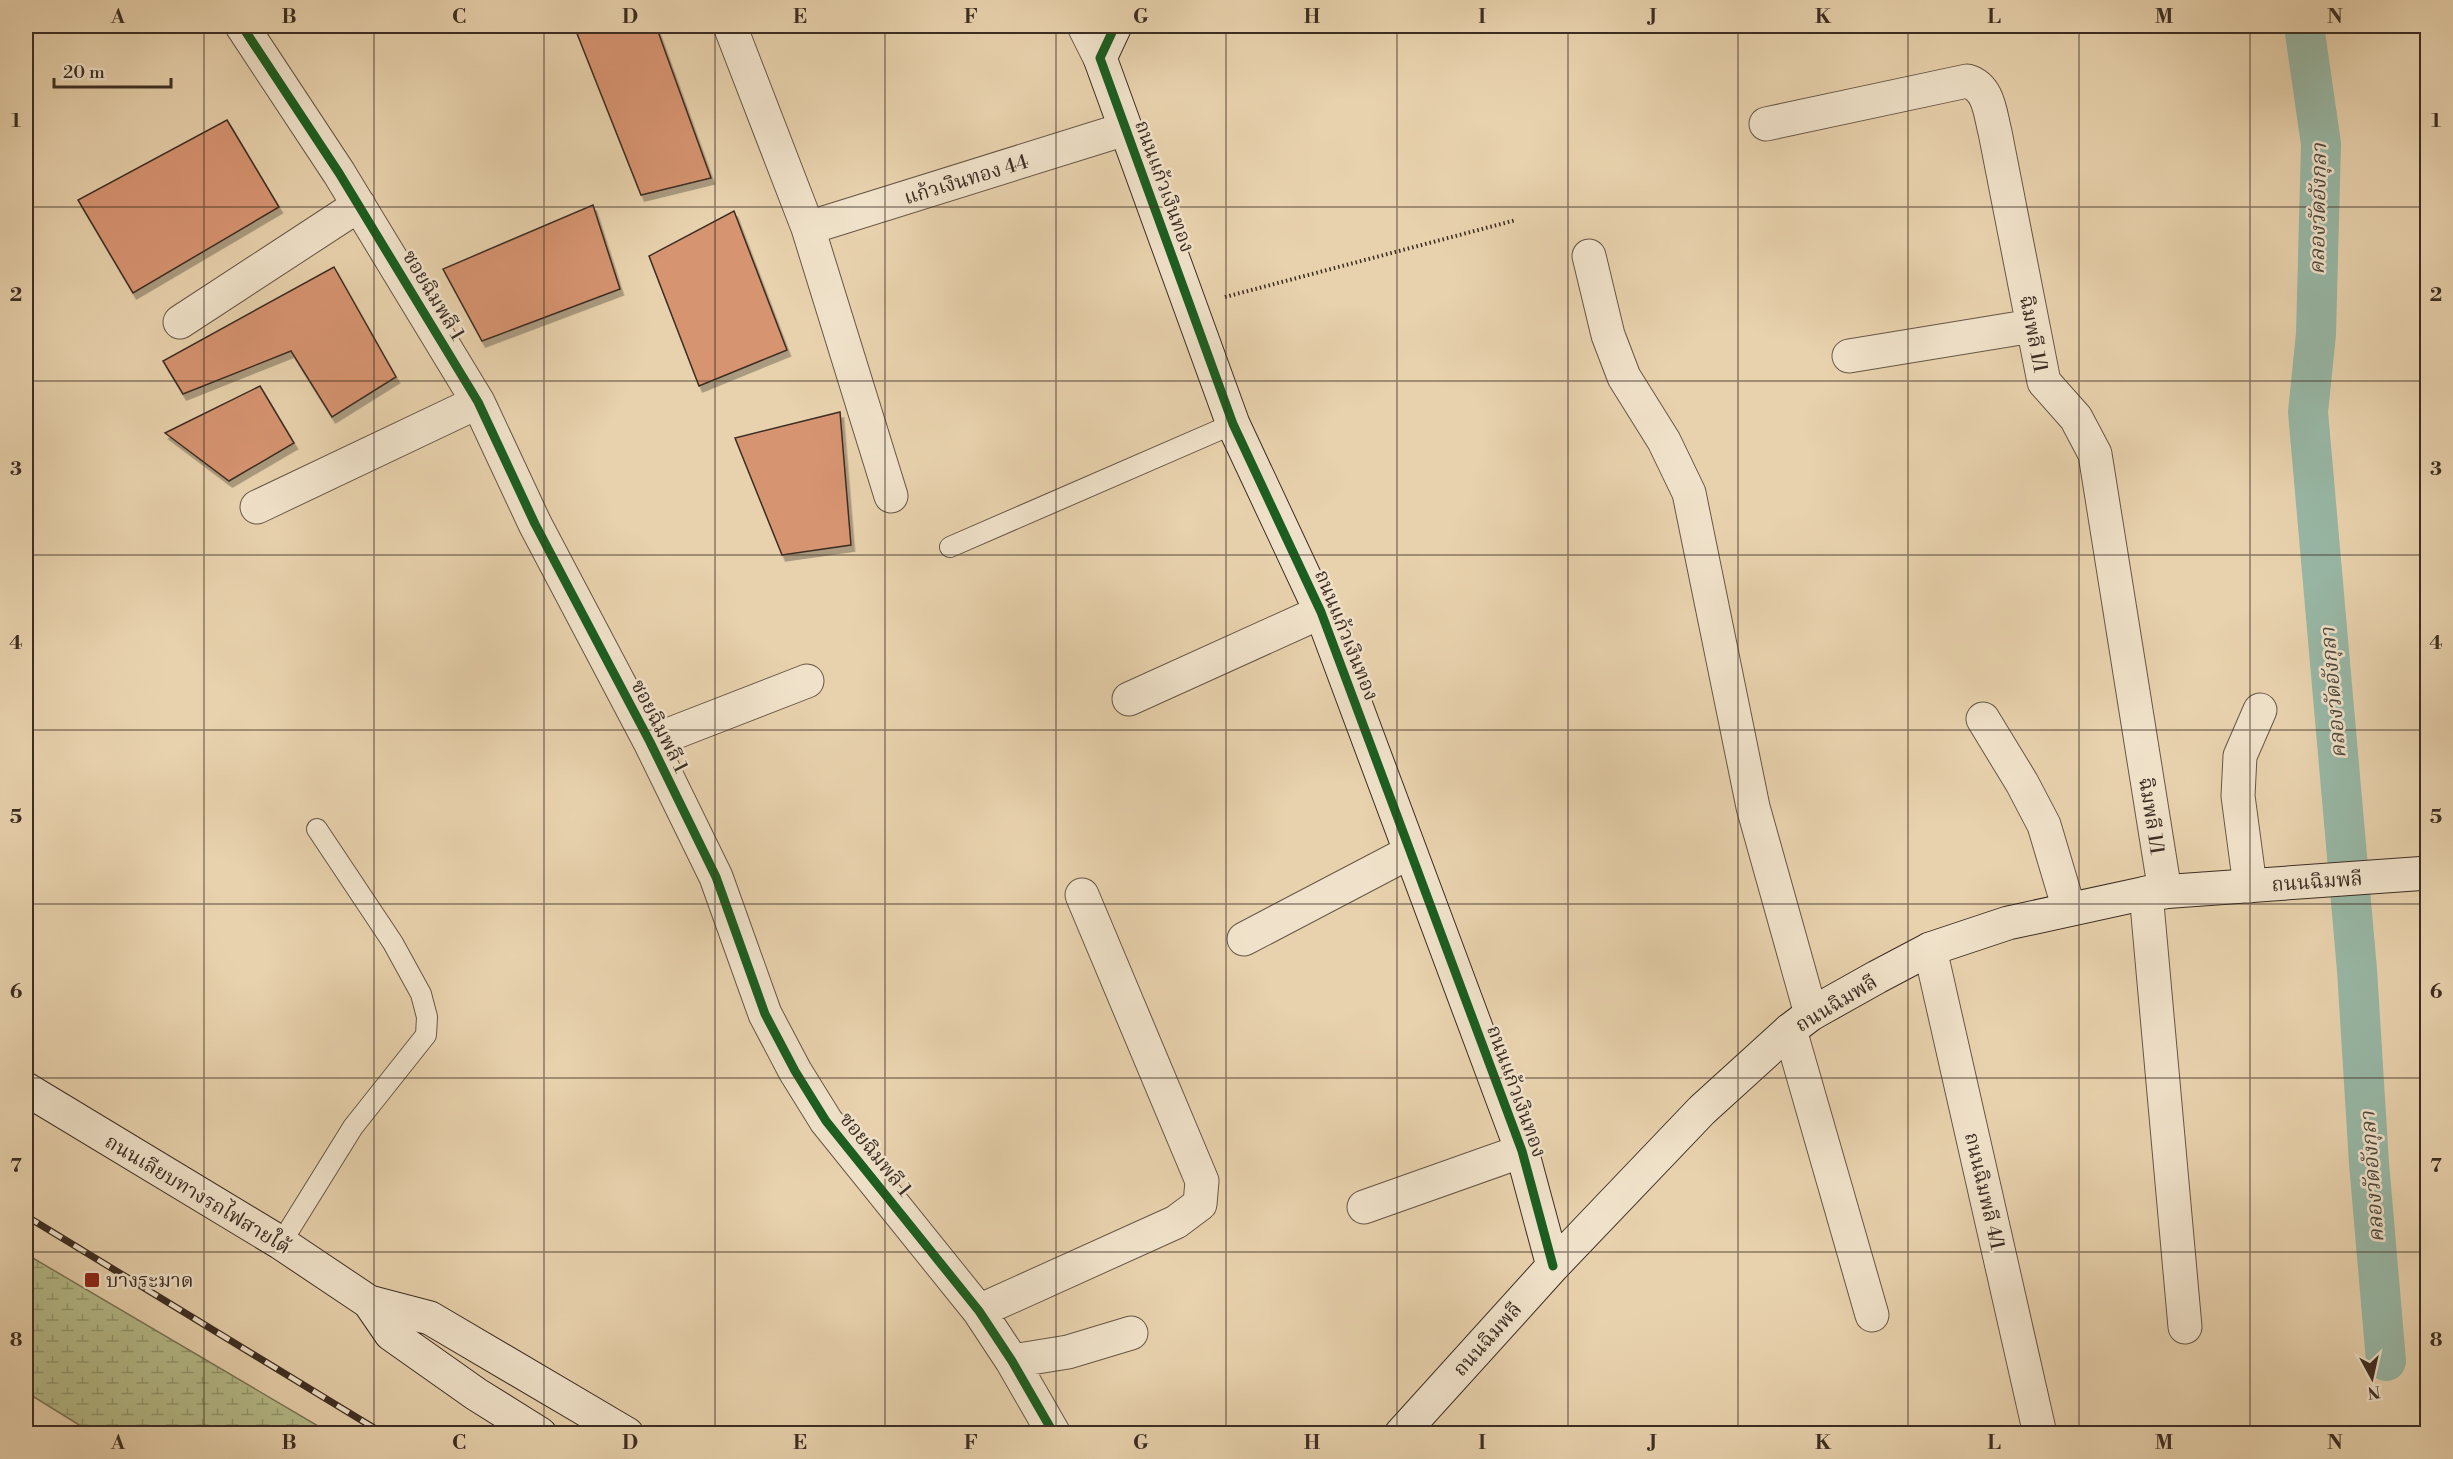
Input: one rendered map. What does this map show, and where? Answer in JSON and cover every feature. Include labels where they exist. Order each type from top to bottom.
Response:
[{"type":"street","name":"ซอยฉิมพลี 1","points":[[242,26],[359,205],[478,402],[535,524],[650,742],[716,877],[765,1014],[795,1071],[826,1121],[979,1311],[1012,1361],[1054,1434]]},
{"type":"street","points":[[730,26],[808,228],[891,496]]},
{"type":"street","name":"ถนนแก้วเงินทอง","points":[[1084,26],[1100,58],[1233,424],[1321,612],[1522,1151],[1553,1266]]},
{"type":"street","points":[[1100,58],[1115,26]]},
{"type":"street","name":"ฉิมพลี 1/1","points":[[1766,124],[1967,81],[1984,92],[1995,132],[2044,382],[2076,418],[2095,454],[2155,893],[2185,1327]]},
{"type":"street","name":"แก้วเงินทอง 44","points":[[808,228],[1125,129]]},
{"type":"street","points":[[180,322],[359,205]]},
{"type":"street","points":[[1589,256],[1608,335],[1624,377],[1664,441],[1689,493],[1753,807],[1800,1022],[1872,1315]]},
{"type":"street","points":[[1849,356],[2032,326]]},
{"type":"street","points":[[258,507],[478,402]]},
{"type":"street","points":[[1129,699],[1321,612]]},
{"type":"street","points":[[650,742],[807,681]]},
{"type":"street","points":[[2250,886],[2238,796],[2240,756],[2260,710]]},
{"type":"street","points":[[1983,719],[2022,783],[2044,825],[2069,909]]},
{"type":"street","points":[[1244,939],[1410,852]]},
{"type":"street","name":"ถนนฉิมพลี","points":[[1401,1434],[1553,1266],[1702,1110],[1800,1022],[1930,949],[2007,923],[2155,893],[2427,873]]},
{"type":"street","points":[[979,1311],[1176,1222],[1200,1204],[1202,1181],[1083,895]]},
{"type":"street","name":"ถนนฉิมพลี 4/1","points":[[1930,949],[2040,1434]]},
{"type":"street","name":"ถนนเลียบทางรถไฟสายใต้","points":[[26,1089],[281,1243],[369,1302],[430,1318],[627,1434]]},
{"type":"street","points":[[1364,1207],[1522,1151]]},
{"type":"street","name":"ถนนเลียบทางรถไฟสายใต้","points":[[369,1302],[391,1334],[476,1394],[540,1434]]},
{"type":"street","points":[[1012,1361],[1068,1352],[1131,1333]]},
{"type":"lane","points":[[950,547],[1233,424]]},
{"type":"lane","points":[[281,1243],[353,1127],[426,1035],[427,1017],[421,994],[393,944],[317,829]]},
{"type":"path","points":[[1190,306],[1516,220]]},
{"type":"green space","points":[[26,1254],[330,1433],[92,1433],[26,1392]]},
{"type":"building","points":[[574,26],[656,26],[711,178],[641,195]]},
{"type":"building","points":[[227,120],[279,207],[133,293],[78,200]]},
{"type":"building","points":[[593,205],[620,289],[482,341],[443,269]]},
{"type":"building","points":[[734,211],[787,350],[699,386],[649,256]]},
{"type":"building","points":[[334,267],[396,377],[332,417],[291,351],[183,394],[163,361]]},
{"type":"building","points":[[260,386],[294,443],[229,481],[165,433]]},
{"type":"building","points":[[840,412],[851,545],[782,555],[735,438]]},
{"type":"waterway","name":"คลองวัดอังกุลา","points":[[2304,26],[2321,144],[2316,334],[2308,412],[2357,970],[2369,1163],[2386,1361]]},
{"type":"railway","points":[[26,1216],[384,1434]]},
{"type":"cycle path","points":[[242,26],[339,173],[478,402],[535,524],[650,742],[716,877],[765,1014],[795,1071],[826,1121],[979,1311],[1012,1361],[1054,1434]]},
{"type":"cycle path","points":[[1115,26],[1100,58],[1233,424],[1321,612],[1522,1151],[1553,1266]]},
{"type":"place","name":"บางระมาด","points":[[92,1280]]}]
